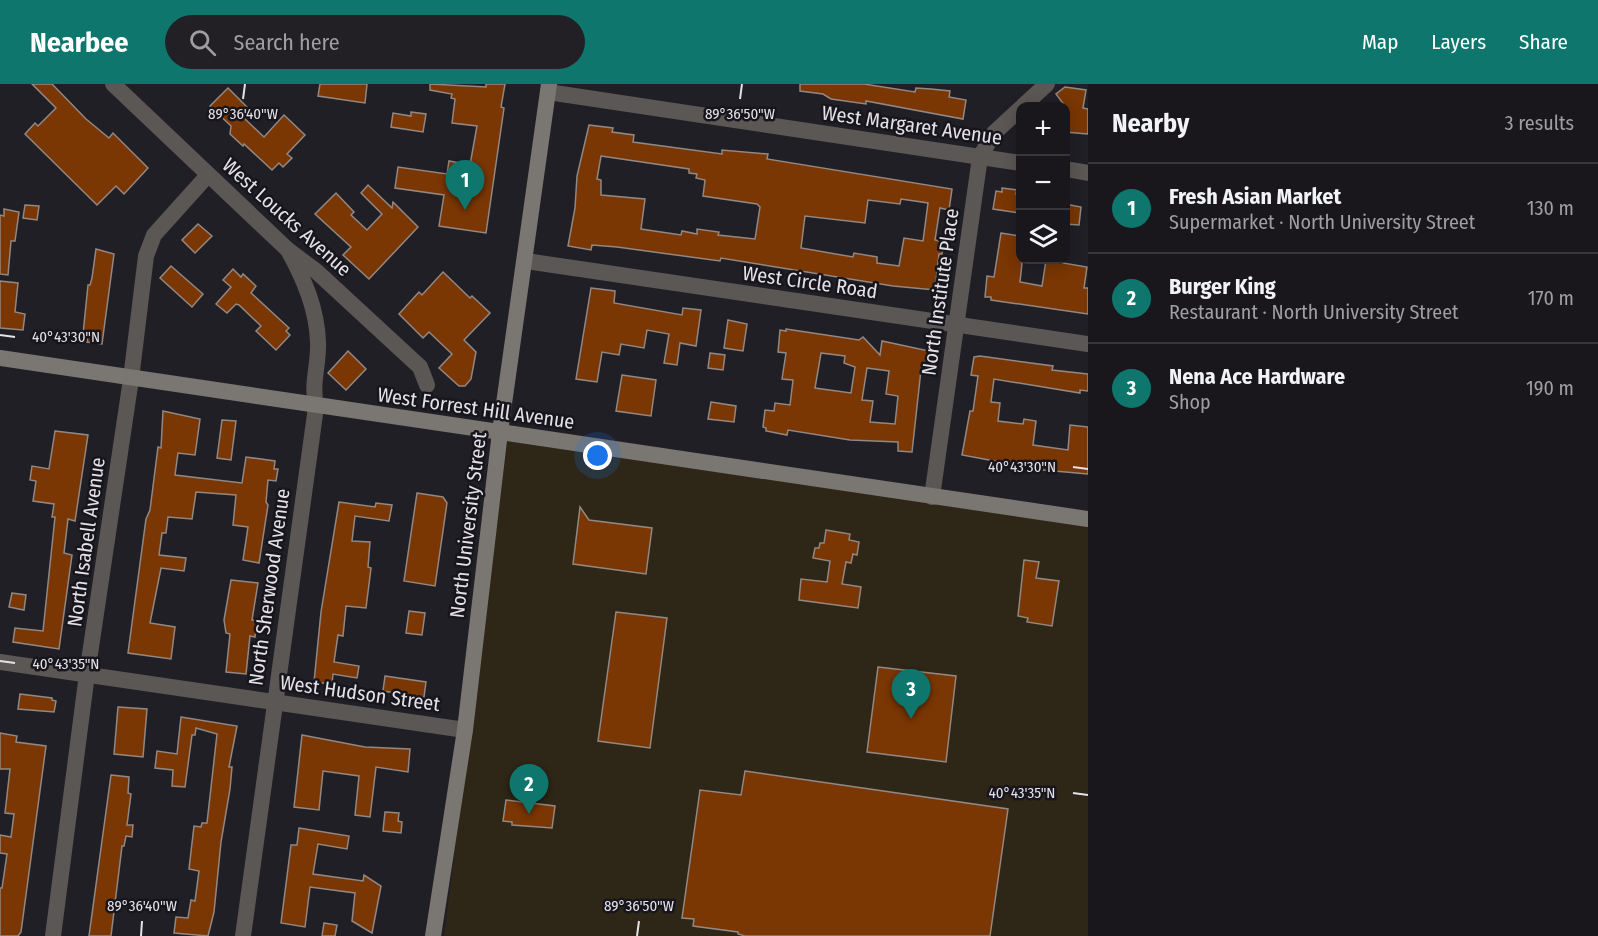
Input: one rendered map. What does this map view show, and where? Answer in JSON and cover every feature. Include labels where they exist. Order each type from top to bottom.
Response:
[{"type":"main road","name":"North University Street","points":[[433,936],[465,730],[500,432],[549,88]]},
{"type":"main road","name":"West Forrest Hill Avenue","points":[[0,358],[131,380],[1088,519]]},
{"type":"street","name":"North Institute Place","points":[[1027,102],[1047,84]]},
{"type":"street","name":"West Loucks Avenue","points":[[119,87],[288,250],[316,272],[420,367],[427,386]]},
{"type":"street","name":"West Margaret Avenue","points":[[549,88],[1016,162]]},
{"type":"street","name":"North Institute Place","points":[[932,497],[980,157],[994,133],[1016,113]]},
{"type":"street","points":[[1070,170],[1088,172]]},
{"type":"street","name":"North Isabell Avenue","points":[[53,936],[87,674],[131,380],[146,256],[154,235],[208,175]]},
{"type":"street","name":"North Sherwood Avenue","points":[[243,936],[316,407],[312,388],[318,344],[315,312],[299,270],[288,250]]},
{"type":"street","name":"West Circle Road","points":[[526,261],[1088,344]]},
{"type":"street","name":"West Hudson Street","points":[[0,662],[465,730]]},
{"type":"shaded area","points":[[508,437],[1088,520],[1088,936],[444,936]]},
{"type":"building","points":[[32,84],[52,84],[86,119],[109,138],[113,133],[148,168],[124,194],[116,186],[97,205],[25,134],[35,123],[38,126],[56,108]]},
{"type":"building","points":[[320,84],[367,84],[365,103],[318,96]]},
{"type":"building","points":[[430,84],[486,87],[486,84],[505,84],[501,107],[504,108],[486,233],[439,226],[444,195],[395,188],[398,167],[447,174],[449,161],[470,165],[477,126],[452,123],[455,99],[451,98],[452,94],[430,90]]},
{"type":"building","points":[[800,84],[864,84],[915,92],[916,88],[931,89],[950,91],[949,97],[966,100],[963,119],[866,101],[866,104],[831,99],[823,94],[800,91]]},
{"type":"building","points":[[1065,87],[1086,90],[1083,108],[1088,109],[1088,134],[1070,132],[1070,102],[1062,102],[1056,94]]},
{"type":"building","points":[[228,88],[251,111],[245,119],[264,137],[284,115],[305,135],[287,154],[292,158],[283,167],[279,163],[272,170],[244,144],[243,146],[230,134],[231,126],[210,106]]},
{"type":"building","points":[[411,112],[426,114],[423,132],[391,127],[393,113],[411,116]]},
{"type":"building","points":[[589,125],[613,128],[612,132],[634,135],[633,142],[722,154],[722,150],[768,154],[767,159],[952,189],[949,210],[940,208],[935,240],[944,242],[942,254],[939,254],[935,290],[893,286],[721,258],[720,261],[617,247],[592,245],[591,250],[568,246],[575,208],[577,176]],"holes":[[[601,156],[689,169],[689,173],[697,174],[696,178],[705,180],[703,196],[757,204],[760,207],[755,239],[718,235],[719,232],[697,229],[697,234],[682,231],[681,235],[641,229],[645,199],[601,195],[601,180],[597,179]],[[901,199],[928,203],[923,241],[904,238],[899,266],[877,263],[877,257],[854,253],[853,257],[801,248],[805,216],[865,223],[868,200],[900,204]]]},
{"type":"building","points":[[368,185],[392,208],[393,202],[418,227],[369,279],[343,255],[351,247],[315,214],[336,193],[354,212],[351,215],[367,230],[382,214],[361,193]]},
{"type":"building","points":[[1002,188],[1016,190],[1016,212],[993,209],[996,191],[1002,192]]},
{"type":"building","points":[[25,205],[39,206],[37,220],[23,218]]},
{"type":"building","points":[[1070,205],[1081,207],[1079,225],[1070,224]]},
{"type":"building","points":[[4,209],[19,212],[15,241],[11,241],[8,275],[0,274],[0,215],[4,216]]},
{"type":"building","points":[[198,224],[212,236],[195,253],[182,240]]},
{"type":"building","points":[[1001,233],[1016,235],[1016,264],[1022,264],[1020,282],[1042,286],[1045,264],[1087,267],[1084,288],[1088,288],[1088,314],[991,300],[991,297],[985,297],[987,276],[994,277]]},
{"type":"building","points":[[96,249],[114,254],[102,344],[87,342],[88,335],[83,334],[88,285],[92,278]]},
{"type":"building","points":[[171,266],[203,294],[192,307],[160,278]]},
{"type":"building","points":[[233,269],[241,277],[243,274],[256,286],[251,293],[289,328],[286,331],[290,335],[276,350],[256,331],[261,326],[239,305],[236,304],[227,313],[216,304],[231,287],[223,280]]},
{"type":"building","points":[[443,272],[470,298],[472,296],[490,313],[464,340],[476,352],[471,379],[465,386],[459,386],[439,368],[452,354],[429,332],[423,338],[399,314],[419,292],[422,295]]},
{"type":"building","points":[[0,281],[18,283],[15,312],[25,314],[23,330],[0,328]]},
{"type":"building","points":[[591,288],[615,291],[614,303],[682,315],[683,308],[701,310],[696,346],[680,343],[677,365],[664,363],[669,334],[647,330],[644,348],[621,344],[619,355],[602,352],[597,382],[576,379]]},
{"type":"building","points":[[728,320],[747,324],[743,351],[724,348]]},
{"type":"building","points":[[786,329],[859,340],[863,337],[880,355],[882,341],[929,351],[926,371],[921,370],[912,452],[898,451],[898,442],[850,440],[788,430],[787,435],[766,431],[763,427],[765,410],[774,411],[775,403],[790,405],[793,380],[782,379],[786,353],[778,352],[780,330],[786,331]],"holes":[[[821,353],[845,356],[844,363],[855,367],[851,393],[815,388]],[[867,368],[889,371],[886,394],[898,396],[895,424],[870,422],[873,401],[862,400]]]},
{"type":"building","points":[[348,351],[366,369],[346,390],[328,373]]},
{"type":"building","points":[[710,353],[725,355],[723,370],[708,368]]},
{"type":"building","points":[[974,357],[1053,366],[1052,370],[1088,374],[1088,391],[1080,390],[1080,393],[994,379],[991,402],[1000,403],[998,421],[1023,424],[1024,419],[1036,421],[1033,445],[1068,450],[1070,425],[1088,427],[1088,474],[1043,470],[962,455],[970,411],[973,411],[978,376],[971,375]]},
{"type":"building","points":[[622,375],[656,380],[651,416],[616,411]]},
{"type":"building","points":[[711,402],[736,406],[734,422],[708,419]]},
{"type":"building","points":[[163,411],[200,419],[195,455],[178,453],[175,475],[242,483],[246,457],[275,461],[274,469],[278,469],[276,481],[268,480],[266,502],[268,505],[259,563],[243,560],[248,527],[233,525],[236,495],[196,492],[192,519],[168,517],[166,533],[162,533],[159,555],[186,558],[184,571],[161,568],[150,623],[175,627],[171,659],[128,653],[146,519],[150,510],[158,447],[161,448]]},
{"type":"building","points":[[222,420],[236,421],[231,460],[217,458]]},
{"type":"building","points":[[55,431],[88,435],[75,521],[68,519],[64,553],[72,555],[59,649],[13,642],[15,628],[43,631],[55,517],[52,517],[54,504],[33,501],[36,481],[30,480],[32,466],[49,469]]},
{"type":"building","points":[[417,493],[443,497],[447,503],[435,586],[404,581]]},
{"type":"building","points":[[339,502],[375,507],[376,503],[392,505],[389,521],[355,516],[352,541],[370,542],[368,567],[371,568],[366,608],[346,606],[343,636],[338,635],[334,662],[359,666],[357,678],[333,674],[332,684],[314,682],[321,612]]},
{"type":"building","points":[[580,507],[589,520],[652,528],[646,574],[573,564]]},
{"type":"building","points":[[826,530],[850,534],[849,540],[859,542],[857,555],[853,554],[851,563],[846,562],[842,584],[861,587],[858,608],[799,600],[801,579],[827,582],[830,561],[813,558],[815,548],[819,548],[820,543],[824,543]]},
{"type":"building","points":[[1024,560],[1039,562],[1036,578],[1059,581],[1052,626],[1027,622],[1028,618],[1018,616]]},
{"type":"building","points":[[231,580],[258,583],[252,620],[257,621],[255,637],[250,636],[246,674],[226,672],[230,634],[226,633],[224,620]]},
{"type":"building","points":[[12,593],[26,595],[24,610],[9,607]]},
{"type":"building","points":[[409,611],[425,613],[422,635],[406,633]]},
{"type":"building","points":[[616,612],[667,618],[650,748],[598,741]]},
{"type":"building","points":[[878,667],[956,676],[946,762],[867,752]]},
{"type":"building","points":[[385,676],[426,682],[424,697],[383,691]]},
{"type":"building","points":[[20,694],[52,698],[56,701],[54,712],[18,709]]},
{"type":"building","points":[[118,707],[147,709],[143,757],[114,754]]},
{"type":"building","points":[[181,717],[237,726],[229,767],[232,767],[230,789],[221,842],[214,912],[208,936],[174,933],[176,917],[188,918],[191,900],[195,901],[199,871],[189,869],[194,826],[201,827],[202,823],[207,823],[217,734],[196,728],[195,735],[192,735],[185,787],[172,786],[173,770],[155,768],[157,751],[177,754]]},
{"type":"building","points":[[0,733],[17,736],[16,742],[46,746],[21,932],[18,936],[0,936],[0,888],[2,888],[7,854],[0,853],[0,835],[11,837],[14,814],[5,813],[10,769],[0,769]]},
{"type":"building","points":[[302,735],[365,747],[410,749],[408,772],[376,767],[370,817],[355,815],[359,776],[323,771],[319,810],[294,807]]},
{"type":"building","points":[[745,771],[1008,809],[990,936],[745,936],[738,932],[693,926],[694,919],[682,918],[700,790],[741,795]]},
{"type":"building","points":[[111,775],[129,777],[128,793],[131,794],[127,825],[133,825],[132,837],[126,836],[124,846],[122,846],[111,936],[89,936]]},
{"type":"building","points":[[506,800],[555,806],[552,828],[512,825],[512,822],[503,821]]},
{"type":"building","points":[[385,812],[399,813],[398,821],[402,822],[401,833],[383,831]]},
{"type":"building","points":[[299,828],[349,836],[347,849],[318,844],[313,874],[363,881],[364,875],[381,886],[372,933],[352,921],[355,893],[310,887],[305,927],[281,923],[291,845],[297,845]]},
{"type":"building","points":[[324,923],[337,925],[335,936],[322,936]]},
{"type":"place","name":"Fresh Asian Market","points":[[465,210]]},
{"type":"place","name":"Nena Ace Hardware","points":[[911,719]]},
{"type":"place","name":"Burger King","points":[[529,814]]}]
